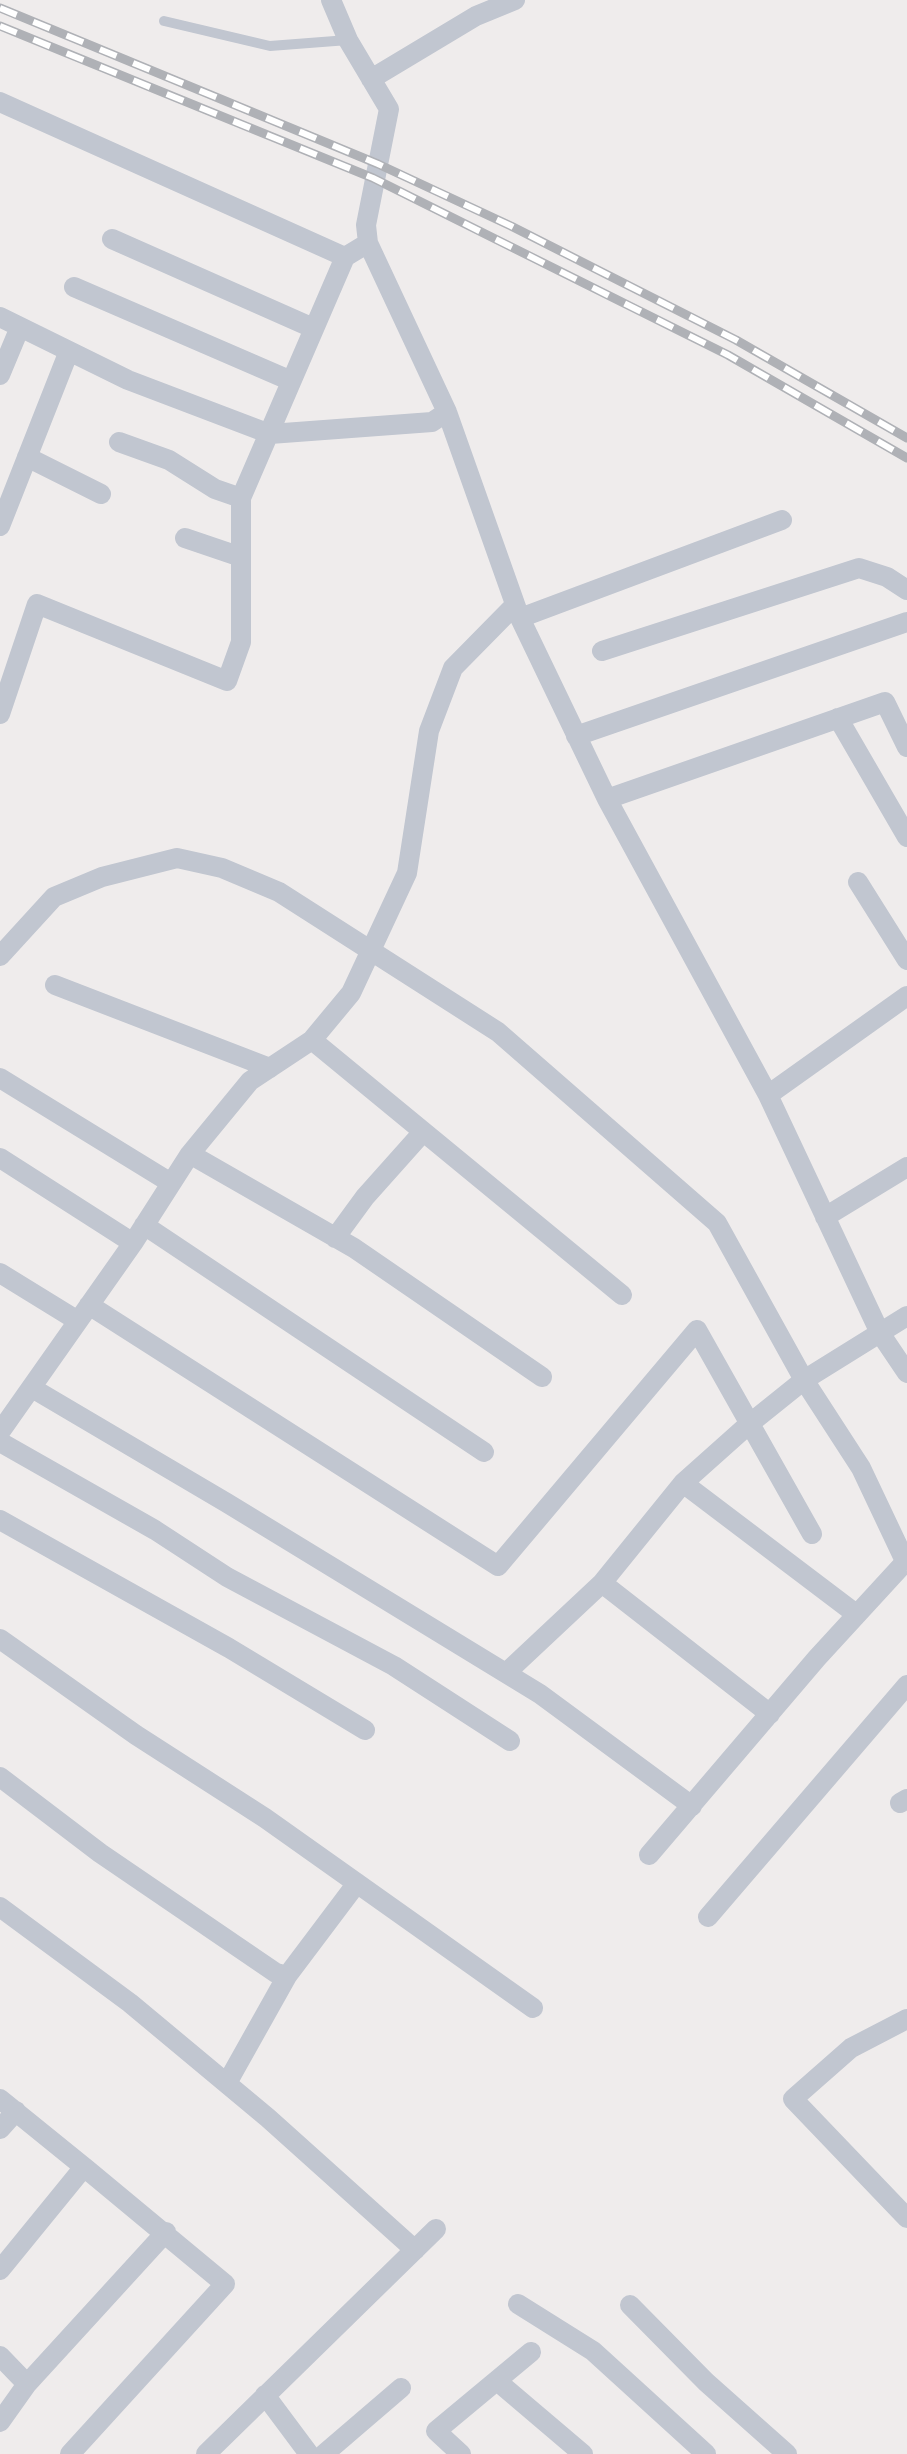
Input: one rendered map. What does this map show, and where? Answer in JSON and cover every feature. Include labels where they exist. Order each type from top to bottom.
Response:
[{"type":"street","points":[[331,0],[348,40],[389,109],[366,225],[368,243],[447,412],[518,611],[607,799],[768,1095],[880,1333],[907,1373]]},
{"type":"street","points":[[371,79],[476,16],[515,0]]},
{"type":"street","points":[[0,102],[345,257]]},
{"type":"street","points":[[112,239],[313,328]]},
{"type":"street","points":[[0,714],[37,604],[227,681],[241,642],[241,498],[270,434],[289,380],[345,257],[368,243]]},
{"type":"street","points":[[74,287],[289,380]]},
{"type":"street","points":[[0,317],[128,380],[270,434],[432,422],[447,412]]},
{"type":"street","points":[[0,375],[20,327]]},
{"type":"street","points":[[0,526],[69,351]]},
{"type":"street","points":[[119,442],[169,460],[215,489],[241,498]]},
{"type":"street","points":[[27,457],[101,494]]},
{"type":"street","points":[[510,1741],[394,1666],[227,1577],[1,1431],[190,1154],[250,1081],[312,1040],[351,993],[407,873],[429,731],[453,668],[518,611],[782,520]]},
{"type":"street","points":[[185,538],[241,557]]},
{"type":"street","points":[[602,651],[859,568],[887,577],[907,590]]},
{"type":"street","points":[[576,736],[907,622]]},
{"type":"street","points":[[607,799],[885,702],[907,747]]},
{"type":"street","points":[[838,718],[907,837]]},
{"type":"street","points":[[0,956],[54,897],[102,877],[177,858],[222,868],[279,892],[498,1032],[717,1223],[804,1380],[861,1468],[906,1560],[649,1855]]},
{"type":"street","points":[[858,882],[907,960]]},
{"type":"street","points":[[55,985],[270,1068]]},
{"type":"street","points":[[768,1095],[907,996]]},
{"type":"street","points":[[312,1040],[622,1295]]},
{"type":"street","points":[[0,1078],[171,1183]]},
{"type":"street","points":[[335,1238],[365,1197],[423,1132]]},
{"type":"street","points":[[190,1154],[335,1238],[542,1377]]},
{"type":"street","points":[[0,1158],[138,1234],[484,1452]]},
{"type":"street","points":[[825,1217],[907,1167]]},
{"type":"street","points":[[0,1273],[84,1313],[498,1566],[697,1330],[812,1534]]},
{"type":"street","points":[[506,1673],[602,1583],[683,1483],[748,1425],[804,1380],[907,1316]]},
{"type":"street","points":[[32,1388],[506,1673],[692,1806]]},
{"type":"street","points":[[683,1483],[856,1614]]},
{"type":"street","points":[[0,1520],[229,1648],[365,1730]]},
{"type":"street","points":[[602,1583],[770,1714]]},
{"type":"street","points":[[0,1639],[357,1883],[533,2008]]},
{"type":"street","points":[[708,1917],[907,1685]]},
{"type":"street","points":[[0,1777],[100,1853],[276,1973],[287,1976]]},
{"type":"street","points":[[227,2083],[287,1976],[357,1883]]},
{"type":"street","points":[[0,1907],[130,2003],[227,2083],[415,2250]]},
{"type":"street","points":[[907,2019],[851,2048],[793,2099],[907,2218]]},
{"type":"street","points":[[0,2129],[8,2105],[166,2232],[225,2284],[70,2454]]},
{"type":"street","points":[[0,2270],[84,2167]]},
{"type":"street","points":[[206,2454],[436,2229]]},
{"type":"street","points":[[0,2422],[27,2384],[166,2232]]},
{"type":"street","points":[[518,2304],[593,2351],[706,2454]]},
{"type":"street","points":[[630,2305],[706,2382],[787,2454]]},
{"type":"street","points":[[461,2454],[436,2431],[531,2352]]},
{"type":"street","points":[[0,2356],[27,2384]]},
{"type":"street","points":[[497,2381],[583,2454]]},
{"type":"street","points":[[324,2454],[401,2388]]},
{"type":"street","points":[[265,2395],[309,2454]]},
{"type":"lane","points":[[164,21],[270,46],[348,40]]},
{"type":"railway","points":[[0,8],[378,164],[511,226],[736,340],[907,438]]},
{"type":"railway","points":[[0,26],[373,178],[728,355],[907,458]]}]
